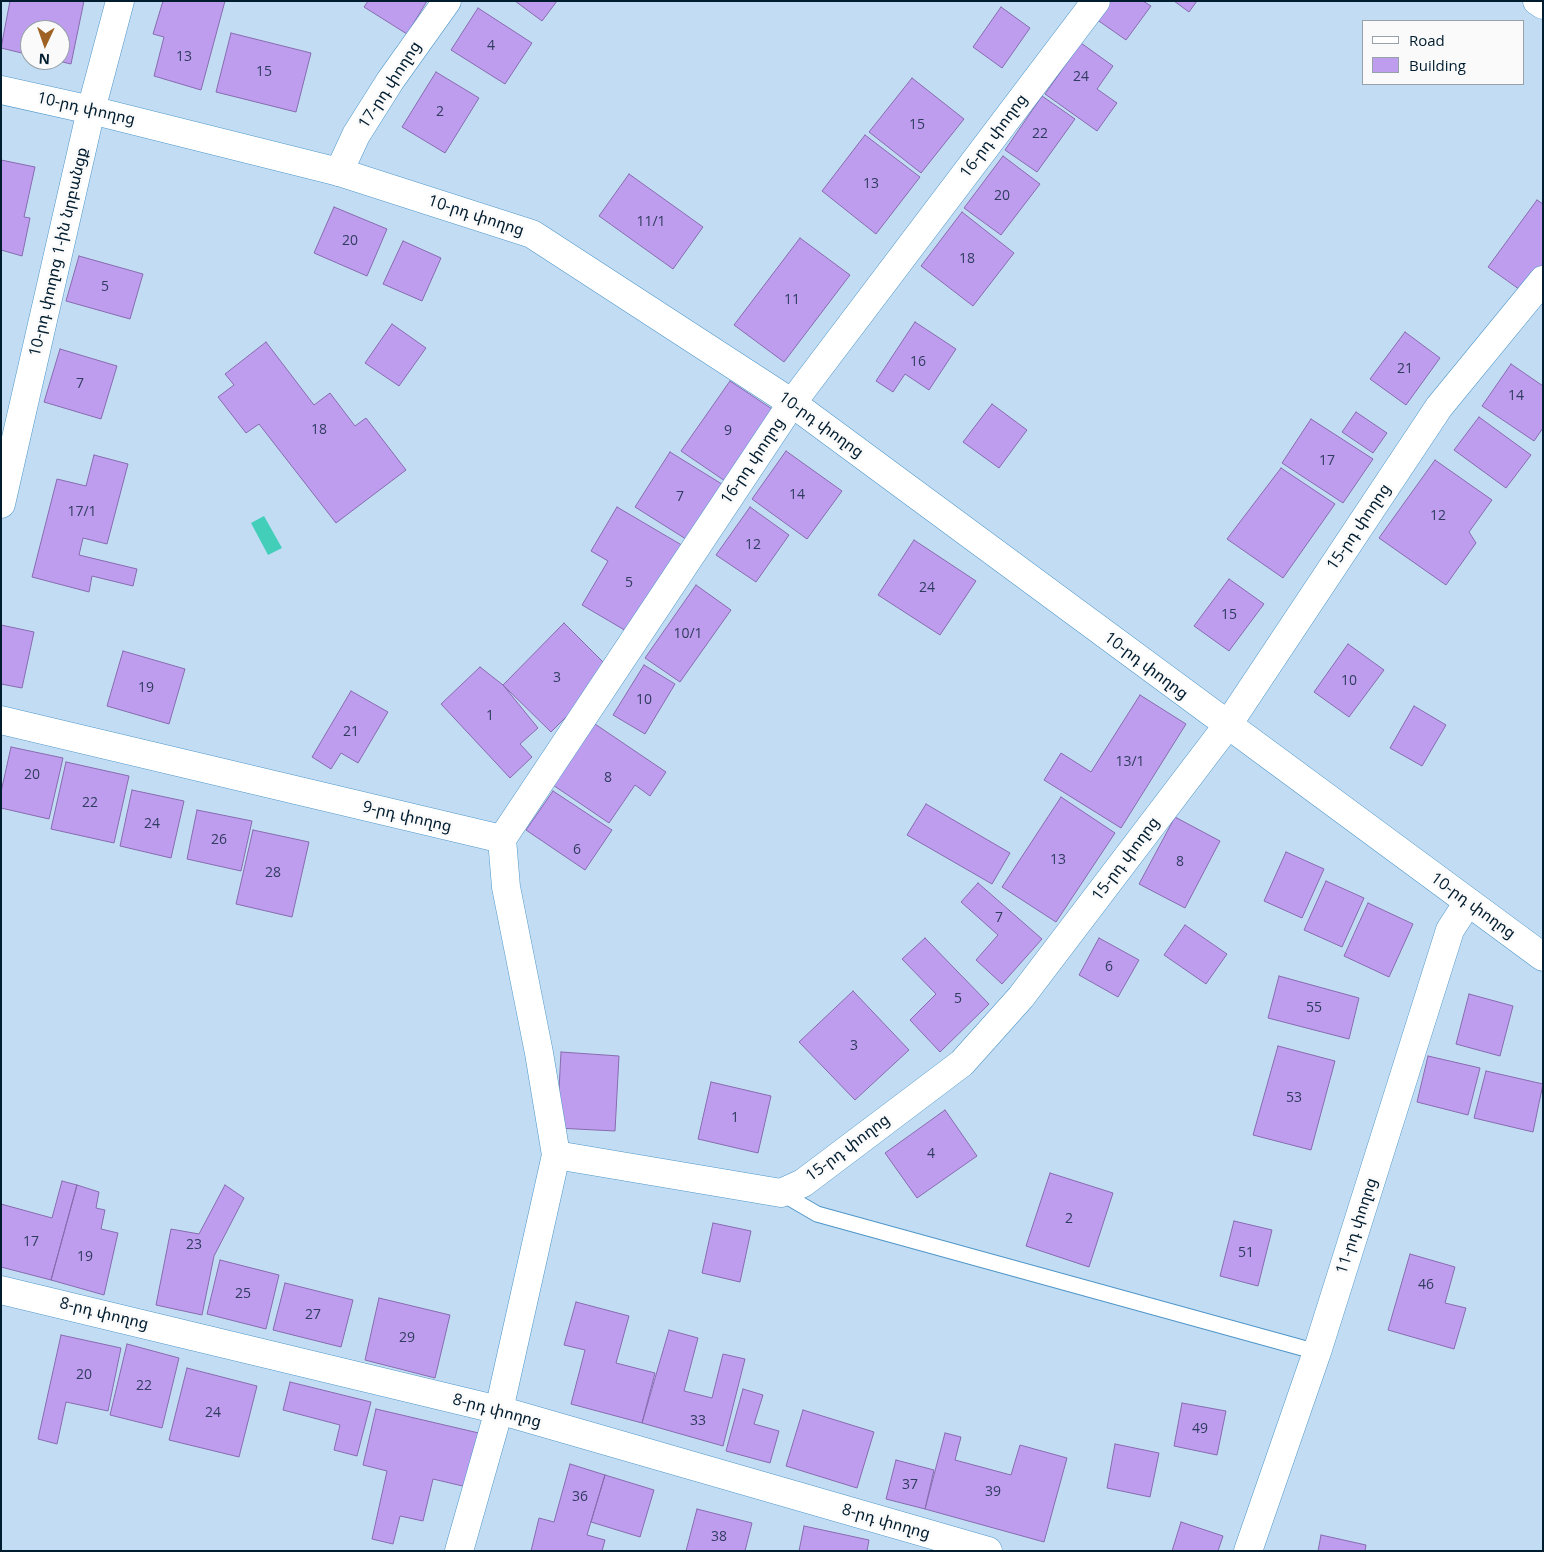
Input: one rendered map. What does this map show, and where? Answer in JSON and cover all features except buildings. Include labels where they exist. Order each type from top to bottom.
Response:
[{"type":"street","name":"10-րդ փողոց 1-ին նրբանցք","points":[[1,504],[91,110],[120,1]]},
{"type":"street","name":"17-րդ փողոց","points":[[339,172],[356,136],[390,81],[447,1]]},
{"type":"street","name":"16-րդ փողոց","points":[[502,839],[792,403],[1096,1]]},
{"type":"street","points":[[1537,1],[1543,6]]},
{"type":"street","name":"10-րդ փողոց","points":[[1,90],[91,110],[339,172],[532,234],[792,403],[1227,726],[1543,957]]},
{"type":"street","name":"15-րդ փողոց","points":[[781,1192],[802,1183],[962,1063],[1021,997],[1227,726],[1439,406],[1543,280]]},
{"type":"street","name":"9-րդ փողոց","points":[[1,720],[502,839]]},
{"type":"street","points":[[459,1551],[499,1410],[556,1155],[540,1053],[506,887],[502,839]]},
{"type":"street","name":"11-րդ փողոց","points":[[1248,1551],[1317,1352],[1450,930],[1468,902]]},
{"type":"street","points":[[556,1155],[781,1192]]},
{"type":"street","name":"8-րդ փողոց","points":[[1,1290],[499,1410],[988,1551]]},
{"type":"lane","points":[[781,1192],[817,1214],[1317,1352]]},
{"type":"shaded area","points":[[264,516],[282,548],[268,555],[251,523]]}]
